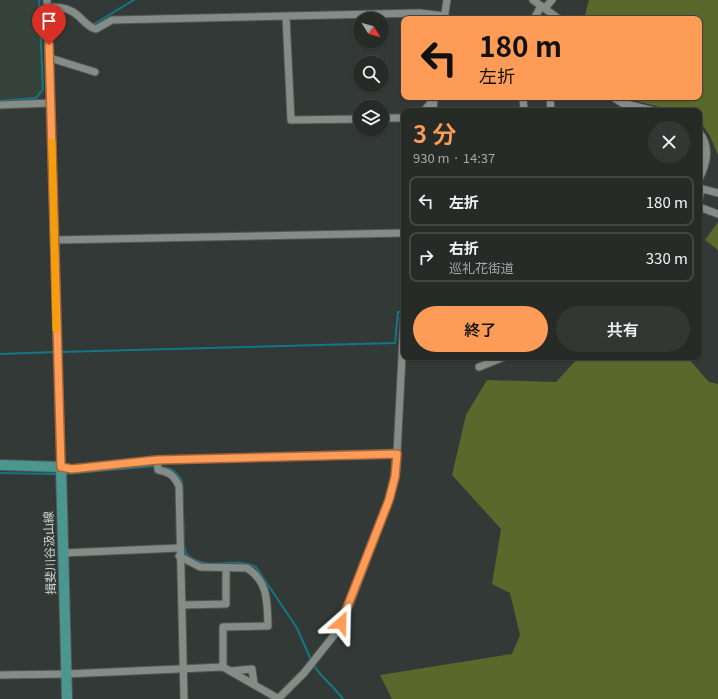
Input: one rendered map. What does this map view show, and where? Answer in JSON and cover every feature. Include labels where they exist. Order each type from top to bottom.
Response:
[{"type":"main road","points":[[0,466],[61,467]]},
{"type":"main road","name":"揖斐川谷汲山線","points":[[61,467],[67,699]]},
{"type":"street","points":[[445,16],[447,0]]},
{"type":"street","points":[[532,0],[555,16]]},
{"type":"street","points":[[536,16],[543,7],[552,0]]},
{"type":"street","points":[[397,454],[157,460],[72,469],[61,467],[48,3],[64,7],[74,12],[91,28],[96,30],[112,20],[419,13],[438,16]]},
{"type":"street","points":[[286,17],[291,120],[353,119]]},
{"type":"street","points":[[50,58],[95,72]]},
{"type":"street","points":[[426,108],[432,100]]},
{"type":"street","points":[[618,100],[622,103],[640,108]]},
{"type":"street","points":[[0,105],[51,103]]},
{"type":"street","points":[[389,118],[401,118]]},
{"type":"street","points":[[702,136],[704,138],[707,152],[707,162],[702,173]]},
{"type":"street","points":[[702,189],[718,193]]},
{"type":"street","points":[[702,208],[718,214]]},
{"type":"street","points":[[55,240],[401,233]]},
{"type":"street","points":[[227,669],[278,699],[302,676],[328,644],[347,611],[389,500],[395,477],[402,360]]},
{"type":"street","points":[[479,367],[496,360]]},
{"type":"street","points":[[157,460],[158,470],[174,476],[179,486],[179,556],[182,606],[184,699]]},
{"type":"street","points":[[63,553],[179,548]]},
{"type":"street","points":[[179,556],[200,567],[247,568],[262,582],[267,594],[268,626],[222,627],[227,669]]},
{"type":"street","points":[[182,606],[226,604],[226,568]]},
{"type":"street","points":[[0,675],[183,669],[252,669],[254,684]]},
{"type":"shaded area","points":[[0,0],[42,0],[44,93],[42,98],[35,102],[0,104]]},
{"type":"green space","points":[[589,0],[718,0],[718,155],[710,136],[702,124],[702,108],[664,108],[632,100],[702,100],[702,16],[585,15]]},
{"type":"green space","points":[[718,222],[718,250],[705,240]]},
{"type":"green space","points":[[576,360],[690,360],[709,382],[718,384],[718,699],[392,699],[380,675],[512,654],[520,635],[510,593],[492,584],[501,529],[452,475],[466,415],[487,380],[556,382]]},
{"type":"waterway","points":[[0,101],[36,98],[43,89],[39,0]]},
{"type":"waterway","points":[[94,24],[134,0]]},
{"type":"waterway","points":[[59,352],[395,343],[398,312],[401,312]]},
{"type":"waterway","points":[[0,354],[55,352]]},
{"type":"waterway","points":[[64,474],[155,466]]},
{"type":"waterway","points":[[159,467],[173,470],[182,481],[184,545],[186,554],[195,560],[204,563],[238,563],[256,567],[297,628],[311,660]]},
{"type":"waterway","points":[[0,473],[57,474]]},
{"type":"waterway","points":[[313,664],[343,699]]},
{"type":"slow traffic","points":[[52,142],[56,329]]},
{"type":"route","points":[[49,45],[61,467],[72,469],[157,460],[397,454],[395,477],[389,500],[347,611],[341,623]]}]
